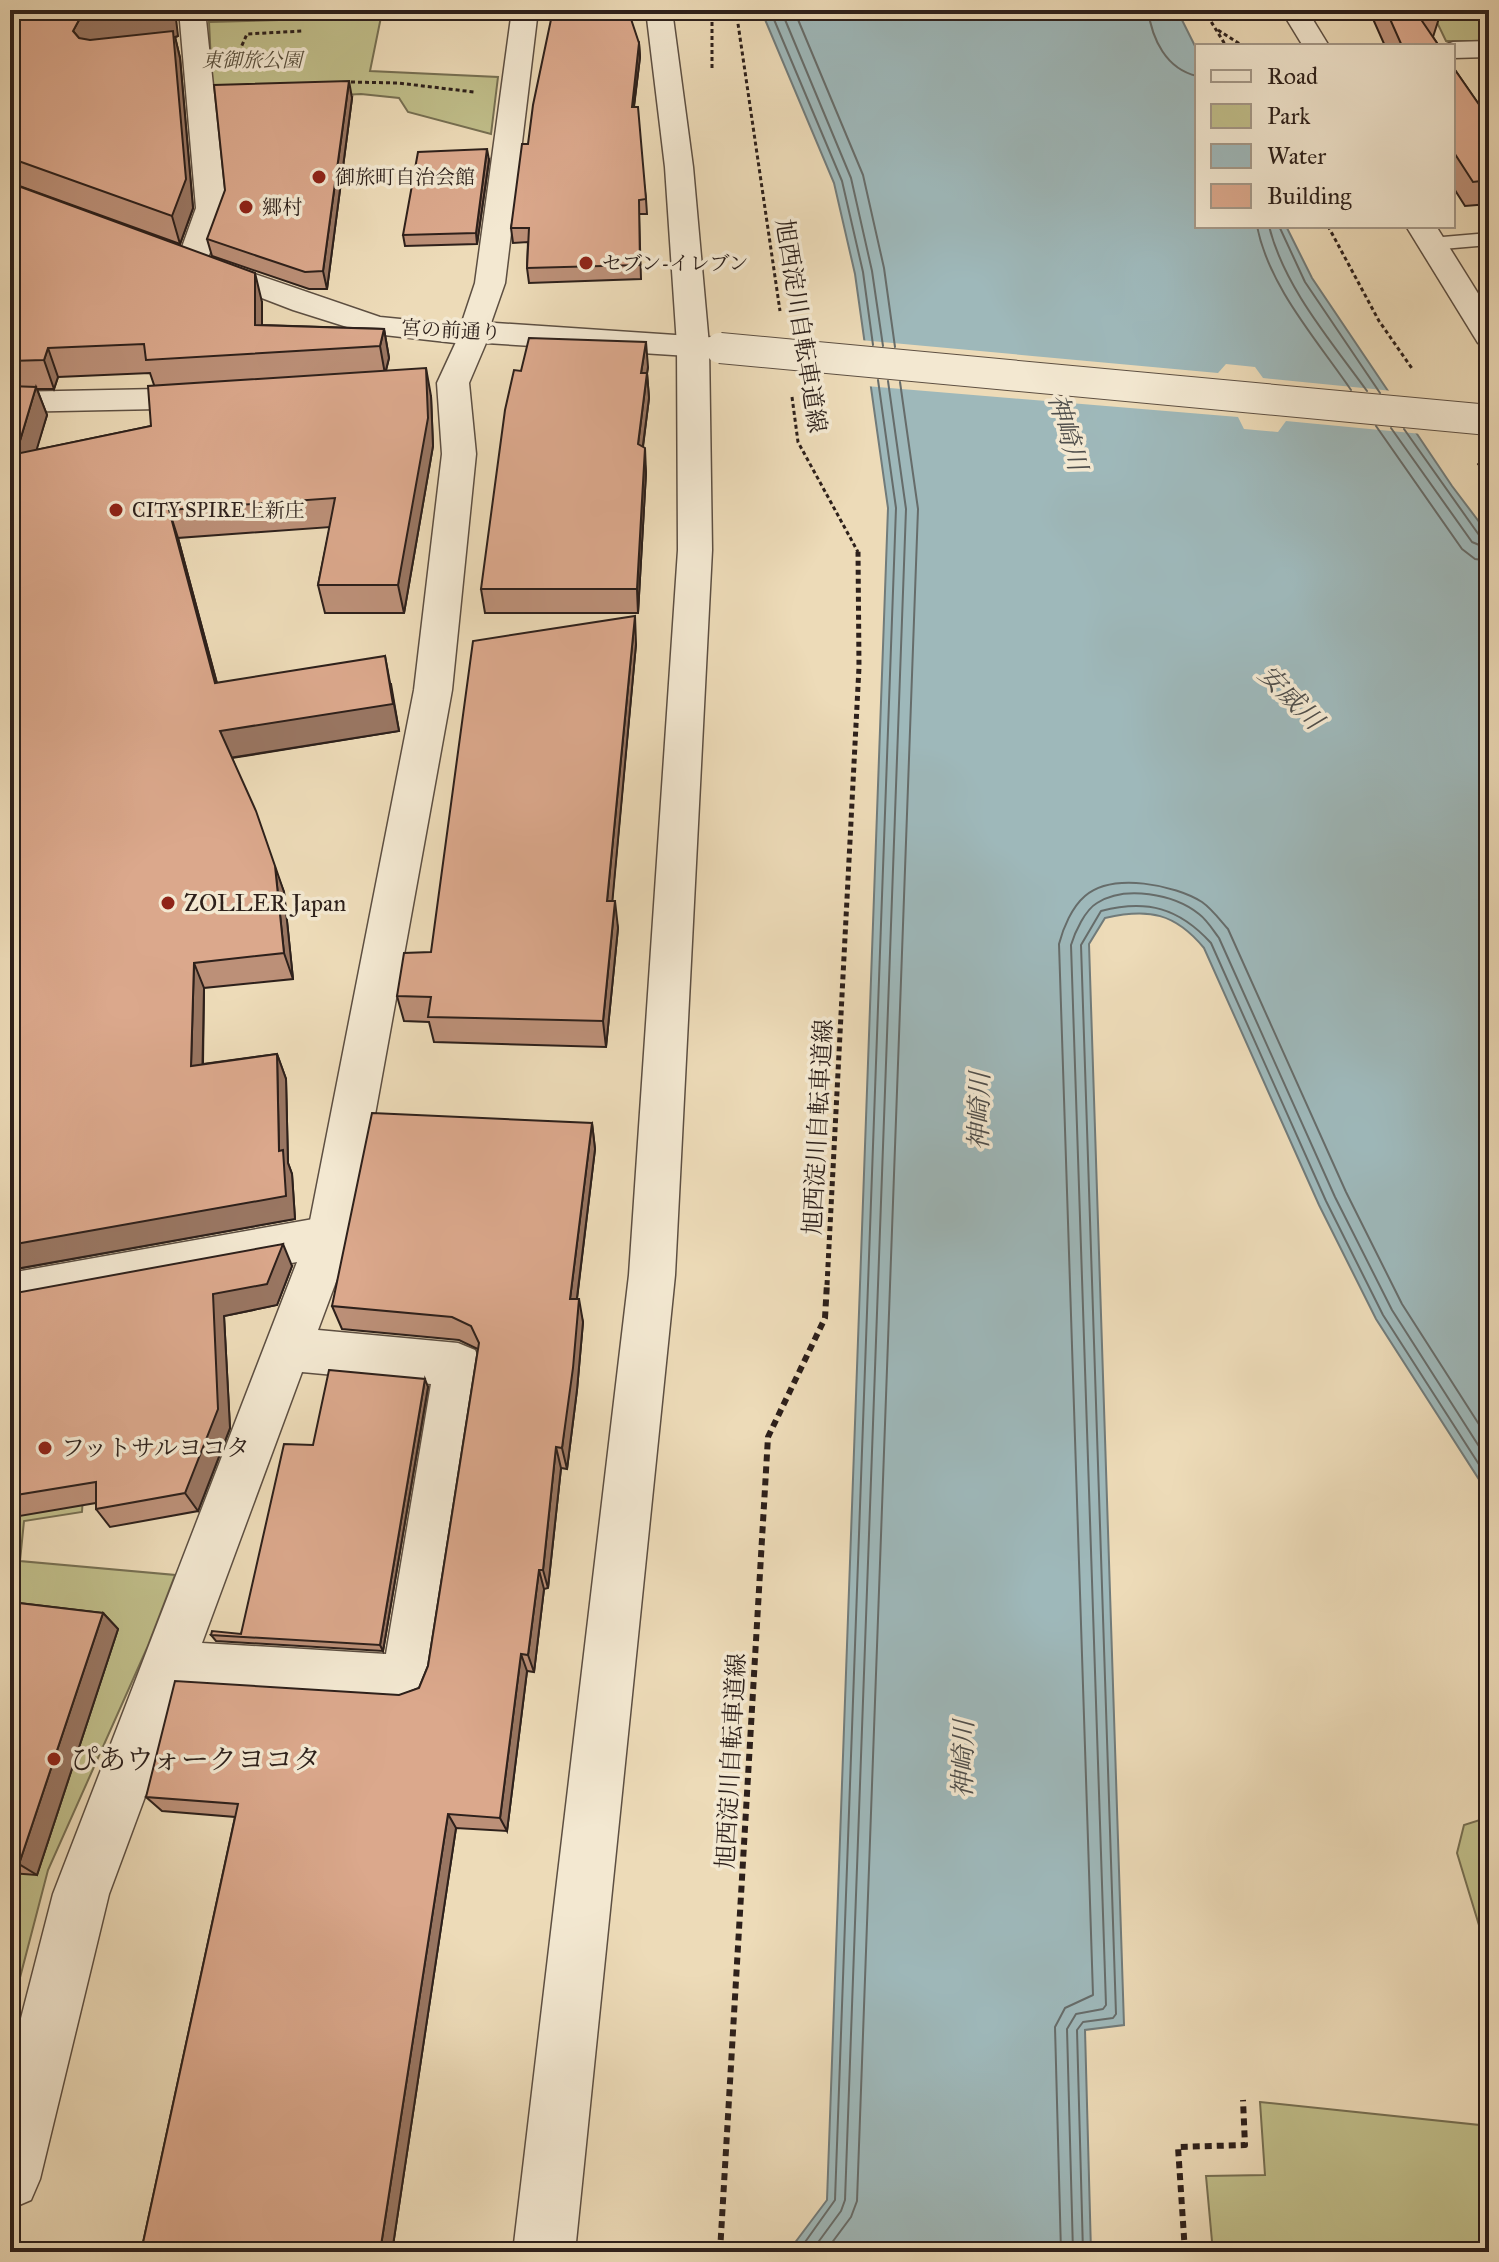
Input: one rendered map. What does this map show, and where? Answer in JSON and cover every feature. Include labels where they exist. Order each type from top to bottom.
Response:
[{"type":"street","points":[[192,10],[198,45],[211,208],[192,261]]},
{"type":"street","points":[[10,2179],[81,1894],[330,1236],[433,690],[459,454],[438,384],[473,336],[490,283],[525,10]]},
{"type":"street","points":[[544,2252],[652,1275],[706,347],[659,10]]},
{"type":"street","points":[[1294,10],[1315,44]]},
{"type":"street","points":[[169,49],[198,45]]},
{"type":"street","points":[[1455,50],[1489,49]]},
{"type":"street","points":[[1426,235],[1489,336]]},
{"type":"street","name":"宮の前通り","points":[[163,251],[304,303],[377,326],[473,336],[495,332],[706,347],[1489,420]]},
{"type":"street","points":[[10,402],[238,397]]},
{"type":"street","points":[[10,1294],[330,1236]]},
{"type":"street","points":[[168,1667],[408,1682],[458,1365],[288,1349]]},
{"type":"lane","points":[[1426,235],[1489,239]]},
{"type":"path","name":"旭西淀川自転車道線","points":[[736,10],[781,318]]},
{"type":"path","points":[[1204,10],[1225,44]]},
{"type":"path","points":[[1214,27],[1240,44]]},
{"type":"path","points":[[234,62],[247,34],[302,31]]},
{"type":"path","points":[[351,82],[513,93]]},
{"type":"path","points":[[1329,228],[1379,321],[1413,370]]},
{"type":"path","name":"旭西淀川自転車道線","points":[[720,2252],[768,1437],[825,1318],[859,667],[858,547],[798,442],[792,396]]},
{"type":"path","points":[[1473,456],[1489,478]]},
{"type":"path","points":[[1185,2252],[1178,2147],[1245,2145],[1243,2100]]},
{"type":"green space","points":[[1431,10],[1484,10],[1489,23],[1489,41],[1446,41]]},
{"type":"green space","name":"東御旅公園","points":[[381,17],[370,71],[498,77],[491,134],[408,112],[399,98],[361,94],[213,102],[209,22]]},
{"type":"green space","name":"ぴあウォークヨコタ","points":[[10,1342],[90,1377],[82,1512],[24,1521],[20,1561],[175,1575],[147,1648],[48,1870],[10,2016]]},
{"type":"green space","points":[[1489,1817],[1489,1958],[1457,1853],[1464,1825]]},
{"type":"green space","points":[[1260,2102],[1489,2126],[1489,2252],[1213,2252],[1206,2176],[1265,2175]]},
{"type":"water","points":[[761,10],[1177,10],[1195,46],[1195,228],[1287,228],[1312,278],[1452,486],[1489,535],[1489,1495],[1376,1319],[1319,1205],[1204,948],[1172,920],[1148,914],[1105,918],[1089,944],[1124,2025],[1085,2030],[1091,2252],[788,2252],[827,2200],[888,508],[855,274],[834,183]]},
{"type":"pier","points":[[860,340],[1218,373],[1226,364],[1255,367],[1263,378],[1393,391],[1422,434],[1286,421],[1278,432],[1244,429],[1238,417],[866,386]]},
{"type":"building","points":[[10,10],[161,10],[79,20],[73,31],[79,38],[90,40],[173,31],[186,179],[172,216],[10,158]]},
{"type":"building","points":[[553,10],[628,10],[639,43],[632,107],[638,107],[646,199],[639,200],[640,265],[527,268],[529,228],[511,228],[522,144],[528,144]]},
{"type":"building","points":[[1386,10],[1438,10],[1440,15],[1418,15],[1438,44],[1401,44]]},
{"type":"building","points":[[1455,70],[1489,119],[1489,180],[1473,182],[1455,154]]},
{"type":"building","points":[[349,81],[323,271],[305,272],[207,239],[225,190],[214,85]]},
{"type":"building","points":[[487,149],[476,233],[403,235],[418,152]]},
{"type":"building","points":[[10,183],[255,273],[255,325],[384,329],[380,346],[146,360],[144,344],[48,348],[44,360],[10,361]]},
{"type":"building","points":[[529,338],[646,342],[641,373],[647,373],[638,444],[645,448],[637,589],[481,589],[505,410],[514,370],[521,371]]},
{"type":"building","points":[[426,368],[428,418],[398,585],[318,585],[335,498],[169,510],[215,683],[385,656],[393,704],[220,731],[256,811],[275,866],[284,953],[194,963],[191,1066],[277,1054],[279,1151],[283,1150],[286,1196],[10,1245],[10,386],[36,387],[16,454],[151,426],[148,386]]},
{"type":"building","points":[[635,616],[607,901],[615,901],[603,1021],[428,1017],[431,997],[397,996],[404,953],[431,952],[473,641]]},
{"type":"building","points":[[372,1113],[592,1123],[570,1299],[579,1299],[573,1368],[562,1448],[556,1447],[543,1570],[539,1570],[528,1655],[521,1654],[500,1818],[448,1814],[380,2252],[141,2252],[238,1804],[146,1797],[175,1681],[399,1695],[419,1688],[428,1666],[479,1343],[471,1326],[452,1317],[332,1306]]},
{"type":"building","points":[[283,1244],[267,1284],[213,1294],[218,1409],[185,1493],[96,1509],[96,1482],[10,1496],[10,1294]]},
{"type":"building","points":[[329,1370],[425,1379],[380,1645],[211,1635],[212,1631],[241,1634],[284,1444],[313,1445]]},
{"type":"building","points":[[10,1602],[103,1613],[19,1864],[10,1863]]},
{"type":"place","name":"御旅町自治会館","points":[[319,177]]},
{"type":"place","name":"郷村","points":[[246,207]]},
{"type":"place","name":"セブン-イレブン","points":[[586,263]]},
{"type":"place","name":"CITY SPIRE上新庄","points":[[116,510]]},
{"type":"place","name":"ZOLLER Japan","points":[[168,903]]},
{"type":"place","name":"フットサルヨコタ","points":[[45,1448]]},
{"type":"place","name":"ぴあウォークヨコタ","points":[[54,1759]]},
{"type":"water label","name":"神崎川","points":[[1068,432]]},
{"type":"water label","name":"安威川","points":[[1291,697]]},
{"type":"water label","name":"神崎川","points":[[979,1111]]},
{"type":"water label","name":"神崎川","points":[[963,1759]]}]
